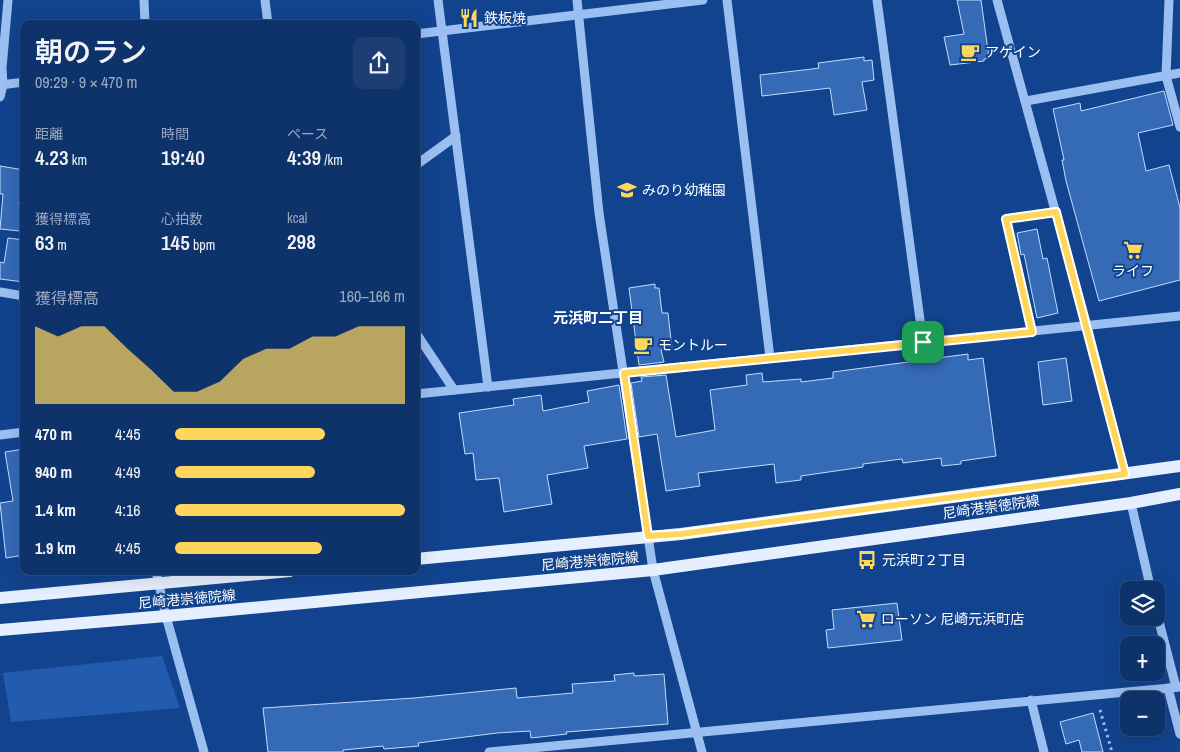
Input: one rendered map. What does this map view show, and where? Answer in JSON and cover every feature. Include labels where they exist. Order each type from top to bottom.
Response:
[{"type":"main road","name":"尼崎港崇徳院線","points":[[420,559],[681,534],[1180,466]]},
{"type":"main road","name":"尼崎港崇徳院線","points":[[0,630],[654,570],[1131,503],[1180,494]]},
{"type":"main road","name":"尼崎港崇徳院線","points":[[0,598],[158,577],[202,575]]},
{"type":"street","points":[[0,97],[8,0]]},
{"type":"street","points":[[144,0],[145,20]]},
{"type":"street","points":[[265,0],[268,20]]},
{"type":"street","points":[[438,0],[488,387]]},
{"type":"street","points":[[577,0],[599,212],[648,536],[654,570],[702,752]]},
{"type":"street","points":[[420,34],[703,0]]},
{"type":"street","points":[[727,0],[770,358]]},
{"type":"street","points":[[877,0],[923,342]]},
{"type":"street","points":[[997,0],[1088,326],[1125,474]]},
{"type":"street","points":[[1170,0],[1166,76],[1180,127]]},
{"type":"street","points":[[1026,101],[1180,73]]},
{"type":"street","points":[[2,85],[20,83]]},
{"type":"street","points":[[420,162],[456,136]]},
{"type":"street","points":[[1032,332],[1006,219],[1056,212]]},
{"type":"street","points":[[0,292],[20,295]]},
{"type":"street","points":[[420,394],[1180,316]]},
{"type":"street","points":[[420,339],[454,390]]},
{"type":"street","points":[[0,435],[20,432]]},
{"type":"street","points":[[1131,503],[1149,581]]},
{"type":"street","points":[[158,577],[166,616],[204,752]]},
{"type":"street","points":[[1160,626],[1175,688],[1180,734]]},
{"type":"street","points":[[489,752],[697,731],[1175,688]]},
{"type":"street","points":[[1031,700],[1044,752]]},
{"type":"path","points":[[1096,695],[1112,752]]},
{"type":"shaded area","points":[[162,656],[180,708],[11,722],[3,673]]},
{"type":"building","points":[[957,0],[981,0],[989,58],[984,59],[984,61],[950,65],[944,37],[964,34]]},
{"type":"building","points":[[864,57],[864,61],[872,60],[874,80],[862,82],[867,110],[834,115],[830,88],[762,96],[760,75],[819,68],[818,63]]},
{"type":"building","points":[[1164,91],[1173,125],[1138,133],[1146,171],[1169,165],[1180,208],[1180,280],[1099,301],[1066,181],[1062,160],[1064,160],[1053,109],[1080,103],[1081,111]]},
{"type":"building","points":[[0,166],[20,169],[20,231],[0,229],[3,194],[0,194]]},
{"type":"building","points":[[1037,229],[1043,259],[1047,258],[1058,313],[1037,318],[1024,254],[1021,255],[1017,233]]},
{"type":"building","points":[[8,238],[20,240],[20,282],[0,279],[0,262],[4,263]]},
{"type":"building","points":[[655,284],[655,288],[659,288],[662,313],[668,313],[672,349],[661,350],[664,362],[639,365],[629,288]]},
{"type":"building","points":[[968,354],[968,360],[983,358],[996,456],[942,466],[941,458],[903,463],[902,459],[863,464],[863,467],[801,476],[801,480],[776,483],[774,464],[698,473],[700,486],[666,491],[657,434],[639,437],[631,383],[642,381],[641,377],[666,375],[676,437],[715,430],[710,390],[747,385],[746,375],[762,373],[763,382],[801,379],[801,382],[833,378],[833,372]]},
{"type":"building","points":[[1066,358],[1072,401],[1043,405],[1038,362]]},
{"type":"building","points":[[619,385],[627,439],[584,446],[588,468],[547,475],[552,504],[504,512],[499,478],[476,480],[473,453],[465,454],[459,413],[514,405],[513,399],[541,395],[543,411],[589,402],[587,391]]},
{"type":"building","points":[[20,450],[20,556],[6,558],[0,503],[13,501],[5,452]]},
{"type":"building","name":"ローソン 尼崎元浜町店","points":[[897,603],[902,640],[828,648],[826,630],[834,629],[832,610]]},
{"type":"building","points":[[634,673],[634,676],[664,674],[668,724],[566,732],[567,734],[531,738],[530,731],[497,733],[418,743],[419,746],[384,749],[383,746],[343,750],[343,752],[268,752],[263,708],[414,698],[516,688],[517,698],[573,693],[572,684],[615,681],[614,675]]},
{"type":"building","points":[[1093,713],[1103,752],[1082,752],[1079,740],[1066,744],[1060,722]]},
{"type":"place","name":"鉄板焼","points":[[469,18]]},
{"type":"place","name":"アゲイン","points":[[970,52]]},
{"type":"place","name":"みのり幼稚園","points":[[627,190]]},
{"type":"place","name":"ライフ","points":[[1133,250]]},
{"type":"place","name":"モントルー","points":[[643,345]]},
{"type":"place","name":"元浜町２丁目","points":[[867,560]]},
{"type":"place","name":"ローソン 尼崎元浜町店","points":[[866,619]]},
{"type":"district","name":"元浜町二丁目","points":[[598,317]]},
{"type":"route","points":[[1056,212],[1088,326],[1125,474],[681,534],[648,536],[624,373],[923,342],[1032,332],[1006,219],[1056,212]]}]
